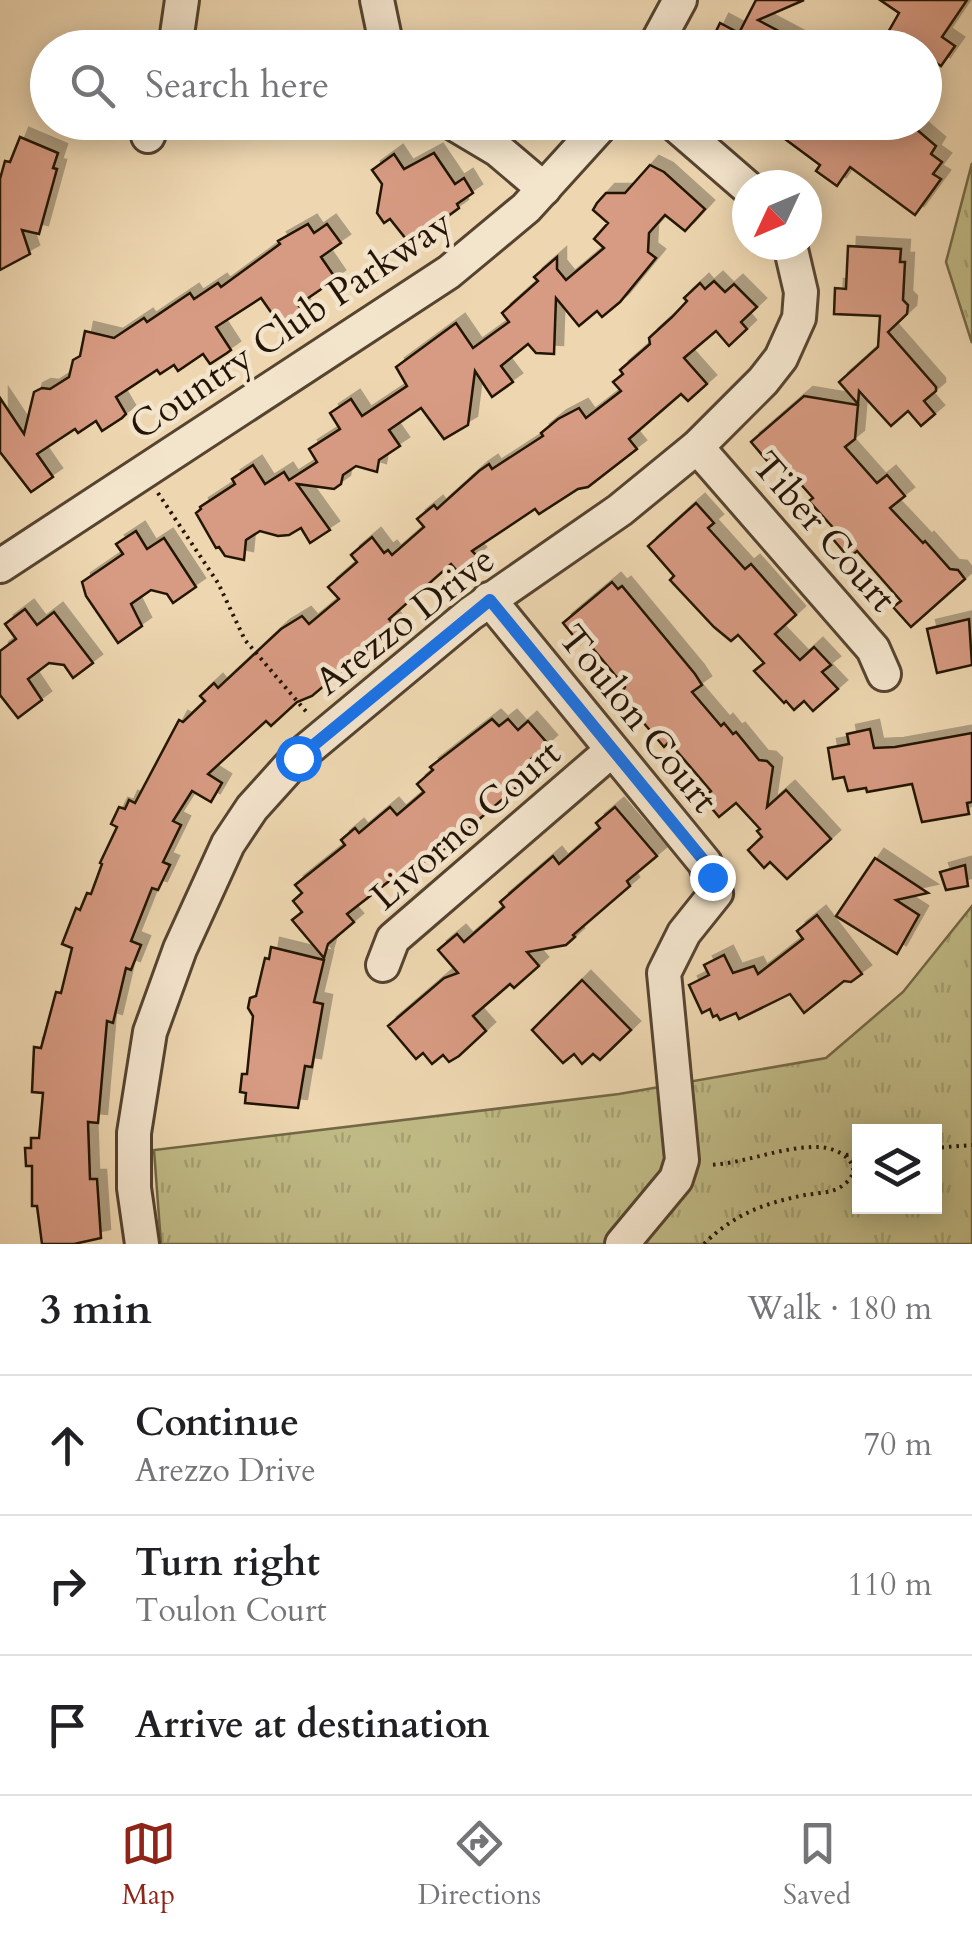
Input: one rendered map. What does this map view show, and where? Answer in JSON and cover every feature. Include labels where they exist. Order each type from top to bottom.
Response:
[{"type":"street","points":[[177,30],[182,0]]},
{"type":"street","points":[[377,0],[383,30]]},
{"type":"street","points":[[664,30],[680,0]]},
{"type":"street","points":[[481,140],[544,189]]},
{"type":"street","name":"Country Club Parkway","points":[[0,566],[476,252],[544,189],[588,140]]},
{"type":"street","points":[[693,140],[732,174]]},
{"type":"street","name":"Arezzo Drive","points":[[142,1244],[134,1188],[134,1134],[150,1032],[180,950],[228,844],[263,794],[298,758],[490,600],[579,541],[696,447],[763,381],[788,344],[800,305],[794,260]]},
{"type":"street","name":"Tiber Court","points":[[696,447],[864,638],[884,674]]},
{"type":"street","name":"Toulon Court","points":[[490,600],[705,862],[716,893],[684,933],[664,973],[683,1152]]},
{"type":"street","name":"Livorno Court","points":[[383,965],[392,940],[611,750]]},
{"type":"street","points":[[622,1244],[676,1179],[683,1152]]},
{"type":"path","points":[[156,490],[218,583],[245,640],[312,719]]},
{"type":"path","points":[[942,1147],[972,1144]]},
{"type":"path","points":[[683,1152],[693,1162],[709,1165],[811,1146],[832,1148],[851,1162],[851,1177],[839,1189],[754,1208],[704,1244]]},
{"type":"path","points":[[846,1155],[852,1155]]},
{"type":"green space","points":[[972,163],[972,343],[946,262]]},
{"type":"green space","points":[[972,906],[972,1244],[161,1244],[154,1150],[619,1094],[826,1058],[903,992]]},
{"type":"building","points":[[756,0],[804,0],[758,20],[777,30],[741,30]]},
{"type":"building","points":[[880,0],[967,0],[942,37],[942,30],[889,30],[899,13]]},
{"type":"building","points":[[942,37],[955,46],[942,65]]},
{"type":"building","points":[[20,137],[58,153],[53,168],[57,169],[39,234],[22,230],[30,254],[0,270],[0,179],[5,161],[10,162]]},
{"type":"building","points":[[786,140],[929,140],[936,146],[931,154],[942,162],[933,174],[941,179],[915,215],[850,167],[837,186],[822,175],[822,170],[817,170],[820,165]]},
{"type":"building","points":[[434,153],[455,184],[464,178],[473,193],[410,244],[390,219],[384,223],[377,213],[382,184],[372,170],[394,154],[404,169]]},
{"type":"building","points":[[650,165],[664,172],[705,209],[685,231],[665,215],[649,233],[648,252],[656,258],[620,302],[602,317],[597,311],[579,326],[556,298],[554,354],[536,353],[528,344],[501,366],[513,382],[492,397],[475,371],[468,425],[444,439],[421,408],[389,430],[400,446],[379,460],[377,472],[356,466],[343,475],[341,484],[334,489],[297,484],[330,530],[310,543],[301,528],[278,536],[260,531],[246,540],[244,560],[225,556],[216,548],[196,513],[200,507],[235,484],[232,479],[253,465],[265,484],[284,472],[289,480],[317,462],[309,449],[340,429],[330,413],[351,399],[362,416],[407,386],[396,367],[456,323],[473,348],[509,322],[502,313],[538,281],[534,277],[557,257],[557,269],[566,280],[604,248],[594,239],[608,223],[593,210],[597,203],[606,193],[625,193]]},
{"type":"building","points":[[308,224],[314,233],[327,224],[341,243],[321,257],[336,279],[298,305],[304,312],[280,325],[261,298],[216,327],[231,350],[210,364],[203,354],[178,371],[174,365],[160,374],[157,370],[116,397],[126,414],[122,418],[102,431],[96,421],[78,433],[75,429],[37,454],[53,477],[31,492],[0,452],[0,398],[24,434],[34,392],[50,389],[69,377],[73,360],[80,356],[85,331],[114,338],[144,318],[147,322],[190,293],[194,299],[218,283],[221,287],[280,244],[278,241]]},
{"type":"building","points":[[848,246],[901,249],[907,314],[888,332],[936,387],[924,401],[935,414],[921,426],[908,411],[891,426],[859,391],[858,404],[839,382],[878,347],[880,316],[834,314],[835,288],[846,289]]},
{"type":"building","points":[[714,281],[725,292],[734,284],[757,307],[741,322],[747,329],[729,346],[716,331],[684,358],[707,384],[688,401],[681,394],[629,439],[637,449],[588,487],[578,489],[539,514],[535,509],[472,551],[477,556],[458,572],[451,564],[389,619],[395,626],[312,696],[297,702],[271,726],[266,721],[208,774],[222,783],[211,802],[192,791],[173,821],[181,825],[163,862],[170,865],[158,890],[152,888],[131,941],[141,945],[131,970],[126,968],[113,1023],[107,1021],[98,1123],[88,1122],[90,1179],[97,1179],[101,1238],[74,1244],[42,1244],[37,1206],[32,1206],[32,1166],[26,1166],[25,1148],[31,1148],[31,1138],[39,1138],[43,1093],[32,1092],[34,1047],[41,1048],[56,992],[61,993],[72,948],[62,944],[76,908],[80,910],[87,893],[91,894],[117,827],[111,824],[119,807],[125,809],[129,800],[135,803],[179,720],[183,722],[205,701],[200,696],[214,683],[218,688],[281,629],[302,616],[309,624],[339,599],[328,587],[357,562],[351,555],[372,537],[384,553],[388,550],[392,555],[424,527],[417,519],[434,505],[437,509],[479,471],[489,464],[492,469],[543,436],[541,433],[558,419],[579,408],[586,418],[621,391],[613,382],[623,374],[620,370],[650,344],[649,338],[687,301],[684,298],[700,283],[705,289]]},
{"type":"building","points":[[804,396],[858,405],[855,439],[845,447],[877,483],[887,475],[905,496],[890,508],[950,569],[958,570],[965,579],[911,627],[893,607],[901,601],[857,551],[849,558],[832,538],[838,533],[809,501],[813,498],[775,455],[768,462],[751,442]]},
{"type":"building","points":[[696,503],[714,523],[708,528],[745,569],[751,564],[796,615],[775,634],[800,660],[814,647],[831,665],[822,672],[838,689],[813,711],[804,701],[794,710],[784,703],[754,671],[764,663],[738,635],[731,641],[714,627],[670,580],[674,576],[648,546]]},
{"type":"building","points":[[136,531],[147,549],[164,538],[196,587],[173,603],[167,594],[151,590],[131,604],[142,626],[118,643],[86,596],[82,582],[123,554],[116,544]]},
{"type":"building","points":[[612,582],[618,589],[622,586],[695,674],[702,685],[692,692],[721,726],[724,723],[733,734],[736,732],[759,760],[773,767],[767,807],[786,790],[831,839],[787,879],[770,862],[764,868],[748,850],[762,837],[757,831],[760,829],[736,803],[719,817],[703,798],[711,791],[669,742],[664,747],[620,695],[625,687],[585,639],[580,644],[563,623]]},
{"type":"building","points":[[25,609],[37,625],[54,612],[93,663],[73,678],[64,665],[49,663],[28,679],[42,700],[18,718],[0,695],[0,651],[16,639],[5,624]]},
{"type":"building","points":[[969,619],[972,665],[937,673],[927,629]]},
{"type":"building","points":[[492,719],[499,726],[508,719],[518,730],[528,721],[548,744],[530,760],[539,768],[443,850],[410,873],[406,868],[347,914],[354,922],[328,944],[324,958],[292,920],[302,912],[293,901],[302,893],[295,885],[345,845],[341,840],[355,828],[359,833],[390,807],[397,815],[424,792],[417,784],[433,770],[430,767]]},
{"type":"building","points":[[870,729],[874,748],[972,733],[969,814],[922,822],[912,784],[867,792],[866,788],[848,791],[844,777],[833,779],[828,748],[849,744],[847,734]]},
{"type":"building","points":[[615,807],[657,856],[627,881],[630,886],[566,945],[527,952],[539,966],[514,988],[510,984],[473,1016],[486,1031],[459,1056],[449,1062],[443,1055],[432,1064],[423,1053],[416,1059],[388,1026],[444,978],[458,973],[438,950],[457,934],[464,942],[504,907],[500,902],[553,856],[559,864],[600,828],[596,823]]},
{"type":"building","points":[[875,858],[928,893],[896,900],[919,915],[897,954],[836,916]]},
{"type":"building","points":[[965,865],[968,886],[946,890],[940,872]]},
{"type":"building","points":[[817,915],[862,974],[851,982],[844,981],[804,1013],[790,994],[739,1019],[736,1013],[720,1020],[717,1015],[713,1017],[710,1009],[702,1013],[689,985],[709,975],[704,965],[724,955],[733,973],[754,966],[758,974],[803,939],[797,931]]},
{"type":"building","points":[[271,947],[324,960],[314,1002],[323,1004],[312,1067],[305,1066],[298,1108],[245,1103],[246,1093],[240,1092],[242,1074],[247,1074],[253,1016],[248,1008],[250,998],[256,996]]},
{"type":"building","points":[[582,980],[631,1030],[600,1060],[593,1054],[582,1064],[574,1054],[563,1063],[532,1030]]},
{"type":"route","points":[[298,758],[490,600],[705,862],[712,877]]}]
